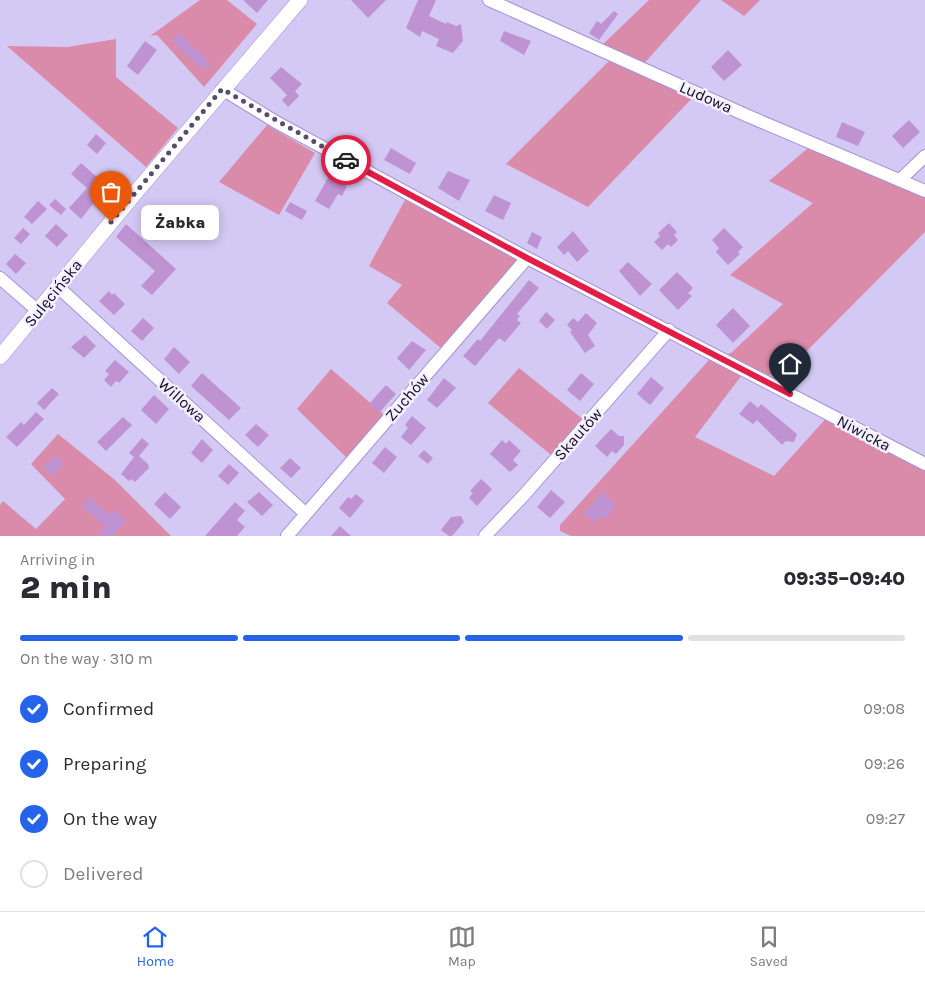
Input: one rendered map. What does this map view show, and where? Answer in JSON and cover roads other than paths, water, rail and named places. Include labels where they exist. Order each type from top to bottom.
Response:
[{"type":"street","name":"Sulęcińska","points":[[0,357],[222,89],[300,0]]},
{"type":"street","name":"Ludowa","points":[[490,0],[748,116],[925,191]]},
{"type":"street","name":"Niwicka","points":[[222,89],[276,122],[527,258],[670,330],[925,464]]},
{"type":"street","points":[[900,180],[925,156]]},
{"type":"street","name":"Zuchów","points":[[287,536],[527,258]]},
{"type":"street","points":[[0,278],[38,311]]},
{"type":"street","name":"Willowa","points":[[57,286],[306,514]]},
{"type":"street","name":"Skautów","points":[[485,536],[524,495],[670,330]]},
{"type":"place","name":"Żabka","points":[[111,222]]}]
